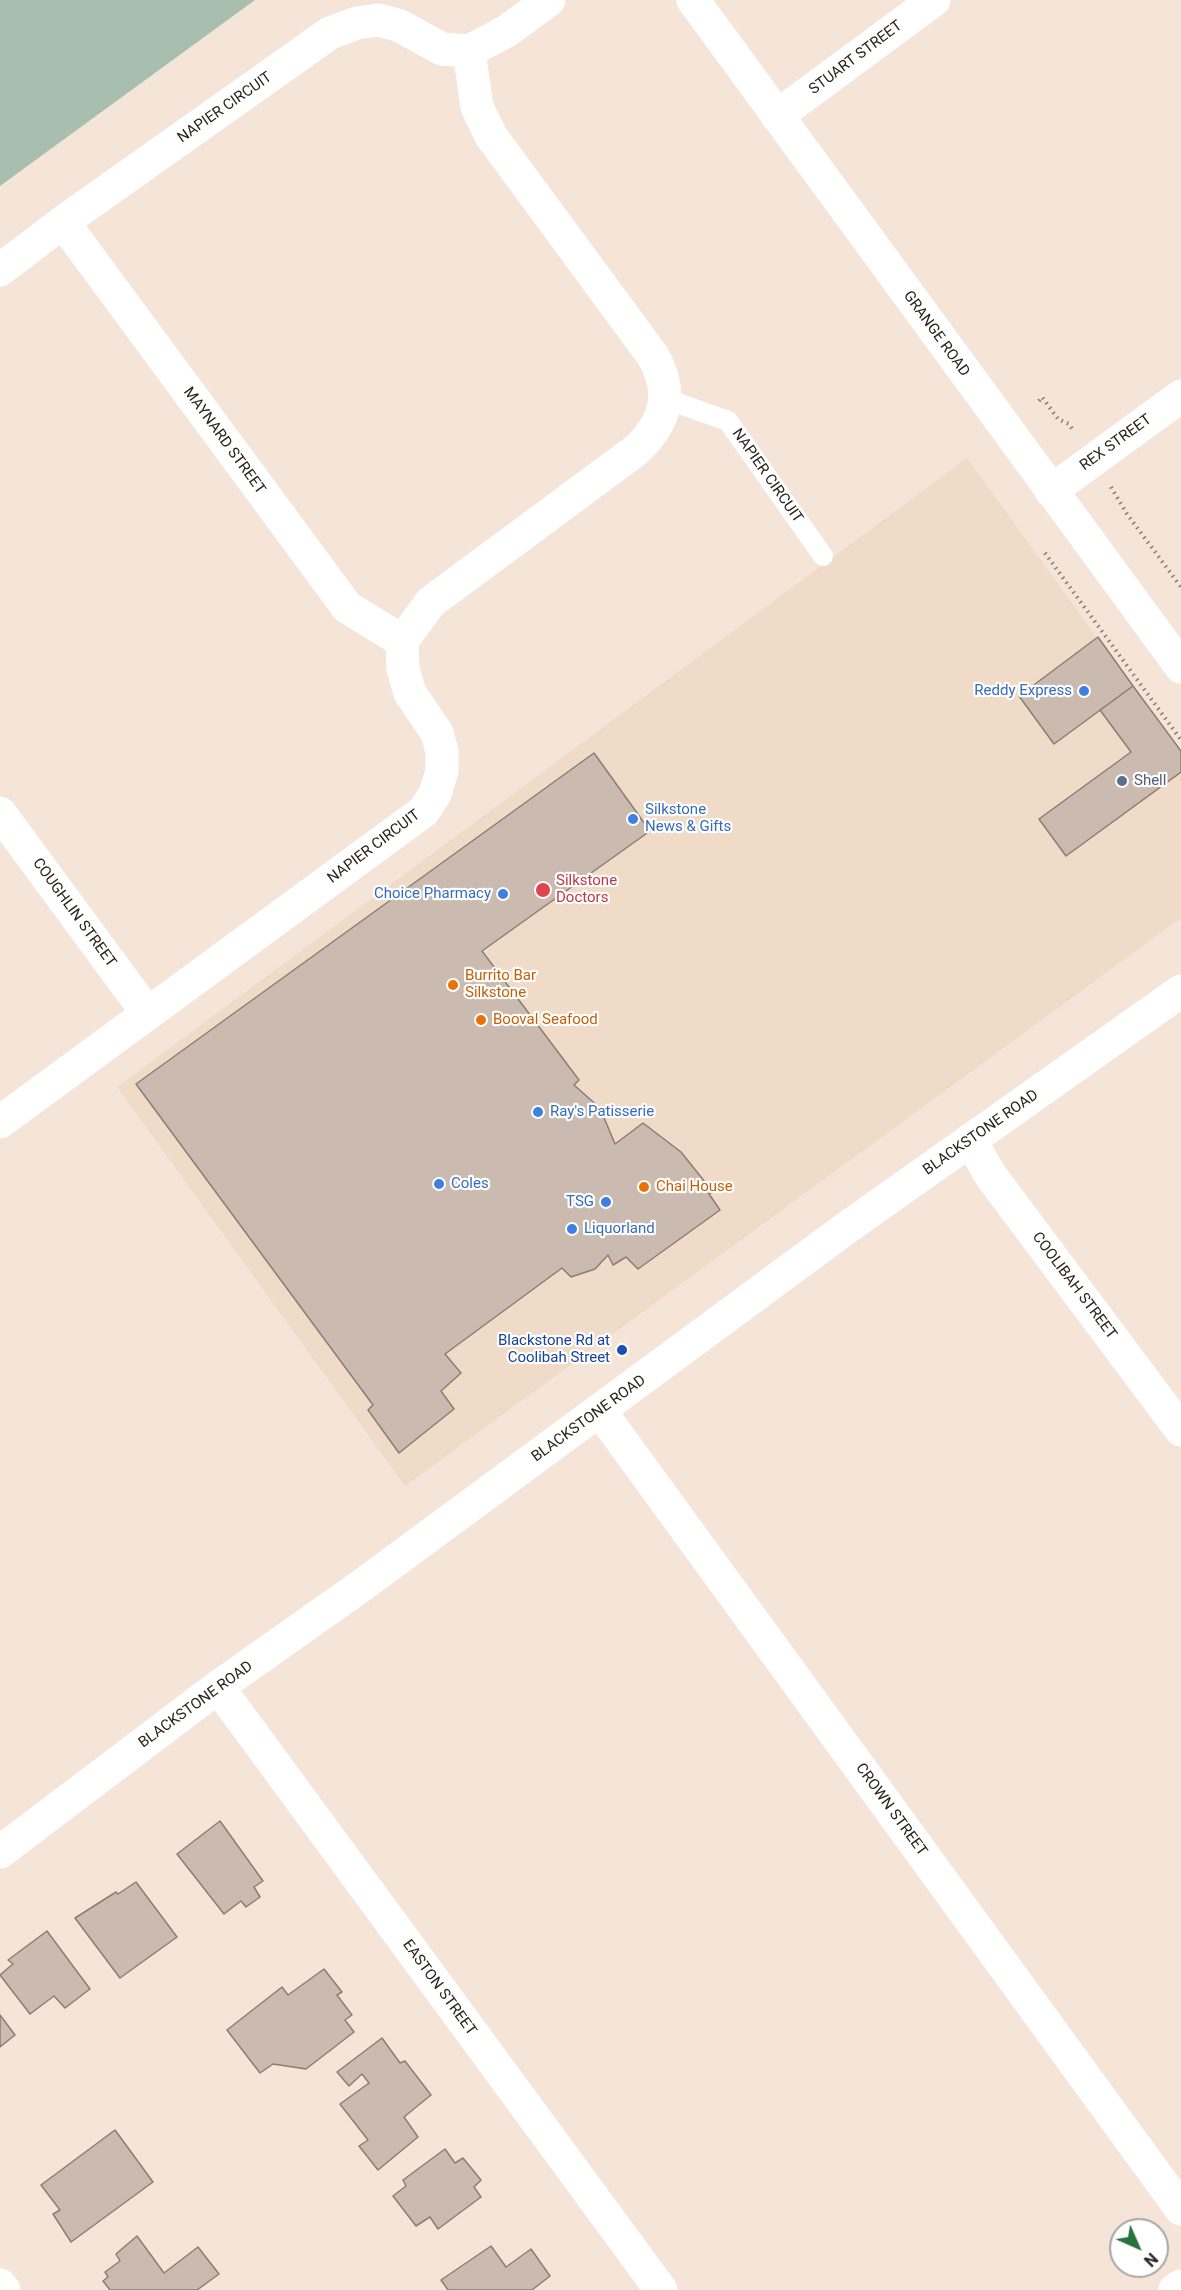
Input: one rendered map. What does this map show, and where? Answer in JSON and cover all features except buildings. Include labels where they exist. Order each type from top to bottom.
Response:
[{"type":"street","points":[[402,641],[431,602],[635,452],[653,431],[666,399],[661,371],[653,356],[491,136],[477,107],[469,51],[507,31],[549,0]]},
{"type":"street","name":"GRANGE ROAD","points":[[693,0],[1181,666]]},
{"type":"street","name":"STUART STREET","points":[[777,116],[934,0]]},
{"type":"street","name":"NAPIER CIRCUIT","points":[[0,270],[63,222],[330,33],[357,23],[378,20],[398,25],[442,49],[469,51]]},
{"type":"street","name":"MAYNARD STREET","points":[[63,222],[347,607],[402,641]]},
{"type":"street","name":"REX STREET","points":[[1051,491],[1181,396]]},
{"type":"street","name":"NAPIER CIRCUIT","points":[[0,1122],[424,811],[435,794],[442,771],[442,752],[436,733],[410,693],[403,669],[402,641]]},
{"type":"street","name":"COUGHLIN STREET","points":[[0,813],[148,1014]]},
{"type":"street","name":"BLACKSTONE ROAD","points":[[0,1852],[218,1688],[600,1412],[845,1229],[1181,991]]},
{"type":"street","name":"COOLIBAH STREET","points":[[970,1140],[991,1176],[1181,1430]]},
{"type":"street","name":"CROWN STREET","points":[[600,1412],[1181,2209]]},
{"type":"street","name":"EASTON STREET","points":[[218,1688],[661,2290]]},
{"type":"street","points":[[0,2285],[4,2290]]},
{"type":"street","points":[[1175,2290],[1181,2286]]},
{"type":"lane","name":"NAPIER CIRCUIT","points":[[666,399],[728,421],[823,556]]},
{"type":"path","points":[[1039,401],[1042,397],[1058,419],[1069,424],[1074,432]]},
{"type":"path","points":[[1111,487],[1127,514],[1181,587]]},
{"type":"path","points":[[1045,553],[1181,740]]},
{"type":"shaded area","points":[[967,458],[1181,754],[1181,918],[405,1486],[117,1087]]},
{"type":"green space","points":[[0,0],[255,0],[0,186]]},
{"type":"place","name":"Reddy Express","points":[[1084,691]]},
{"type":"place","name":"Shell","points":[[1122,781]]},
{"type":"place","name":"Silkstone News & Gifts","points":[[633,819]]},
{"type":"place","name":"Silkstone Doctors","points":[[543,890]]},
{"type":"place","name":"Choice Pharmacy","points":[[503,894]]},
{"type":"place","name":"Burrito Bar Silkstone","points":[[453,985]]},
{"type":"place","name":"Booval Seafood","points":[[481,1020]]},
{"type":"place","name":"Ray's Patisserie","points":[[538,1112]]},
{"type":"place","name":"Coles","points":[[439,1184]]},
{"type":"place","name":"Chai House","points":[[644,1187]]},
{"type":"place","name":"TSG","points":[[606,1202]]},
{"type":"place","name":"Liquorland","points":[[572,1229]]},
{"type":"place","name":"Blackstone Rd at Coolibah Street","points":[[622,1350]]}]
